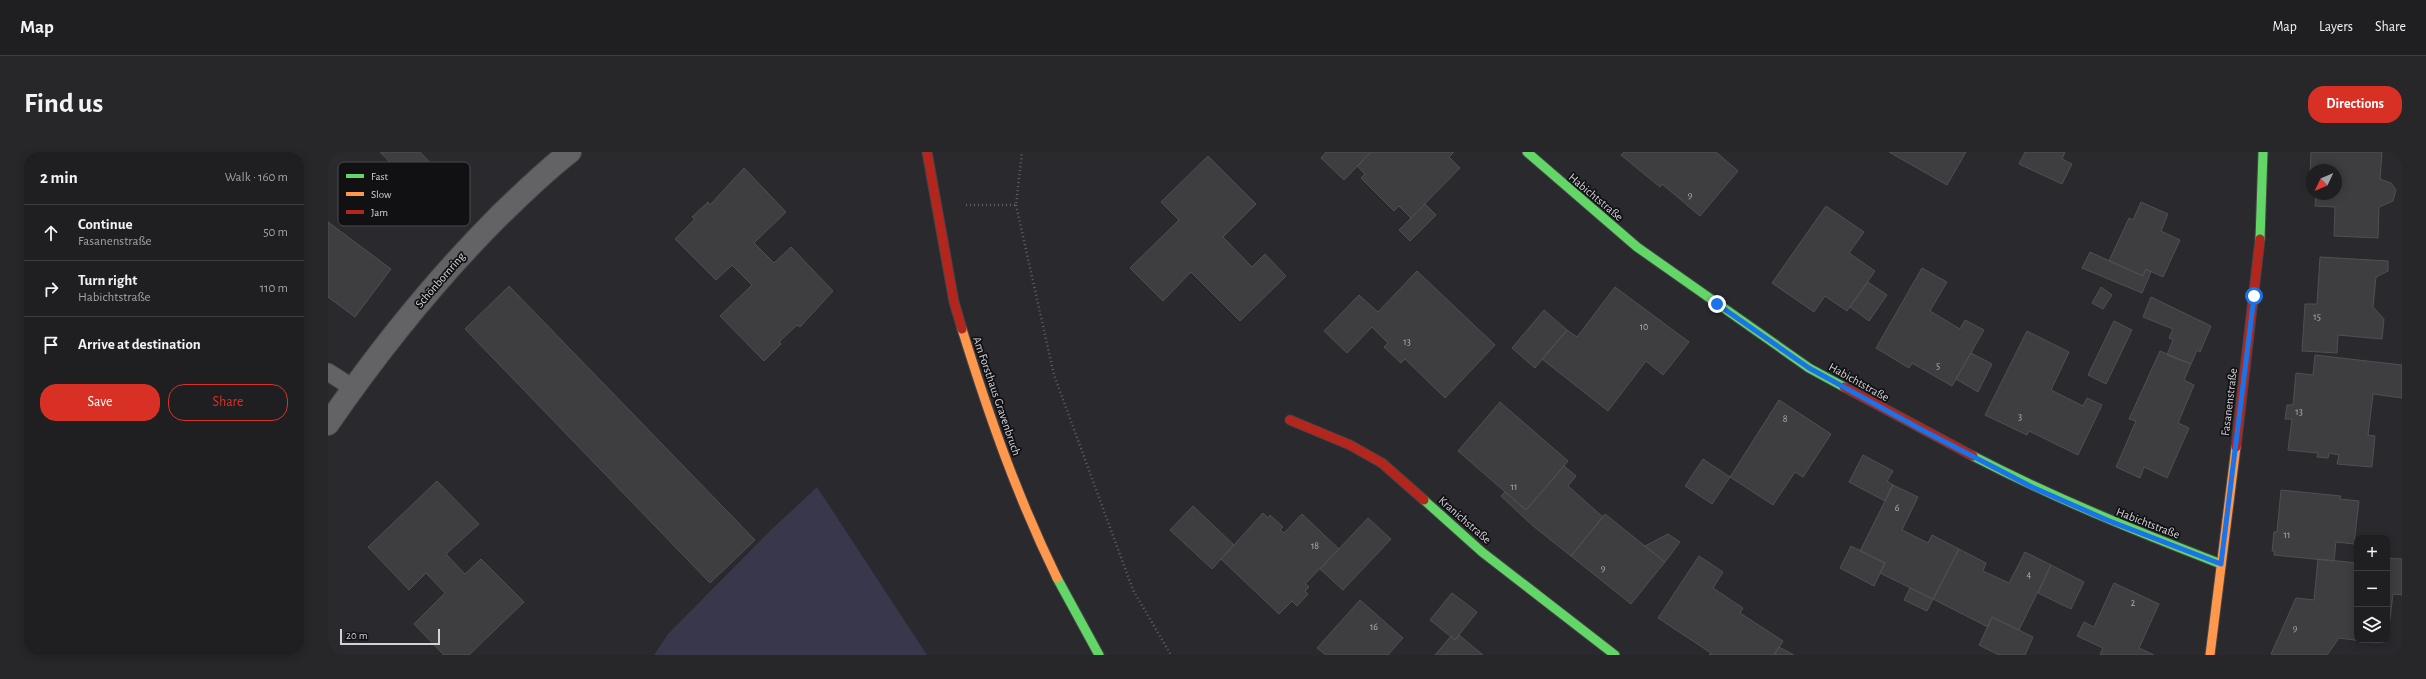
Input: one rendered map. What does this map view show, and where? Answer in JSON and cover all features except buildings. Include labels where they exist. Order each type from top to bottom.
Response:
[{"type":"street","name":"Schönbornring","points":[[328,424],[353,388],[455,262],[522,193],[570,152]]},
{"type":"street","name":"Am Forsthaus Gravenbruch","points":[[927,152],[935,205],[954,302],[991,424],[1030,523],[1066,596],[1099,655]]},
{"type":"street","name":"Habichtstraße","points":[[1527,152],[1550,174],[1638,247],[1809,368],[1924,431],[2032,487],[2107,520],[2221,564]]},
{"type":"street","name":"Fasanenstraße","points":[[2210,655],[2261,233],[2262,152]]},
{"type":"street","name":"Kranichstraße","points":[[1290,420],[1350,445],[1382,463],[1488,557],[1548,605],[1615,655]]},
{"type":"lane","points":[[328,372],[353,388]]},
{"type":"path","points":[[1022,152],[1016,205],[1054,375],[1133,590],[1171,655]]},
{"type":"path","points":[[935,205],[1016,205]]},
{"type":"shaded area","points":[[817,487],[927,655],[654,655],[668,634],[772,529]]},
{"type":"traffic: fast","points":[[1527,152],[1637,247],[1809,368],[1844,387]]},
{"type":"traffic: fast","points":[[2260,239],[2263,152]]},
{"type":"traffic: fast","points":[[1973,456],[2034,486],[2221,564]]},
{"type":"traffic: fast","points":[[1424,500],[1482,552],[1615,655]]},
{"type":"traffic: fast","points":[[1057,578],[1099,655]]},
{"type":"traffic: slow","points":[[962,329],[1016,486],[1057,578]]},
{"type":"traffic: slow","points":[[2210,655],[2236,447]]},
{"type":"traffic: jam","points":[[927,152],[954,302],[962,329]]},
{"type":"traffic: jam","points":[[2236,447],[2260,239]]},
{"type":"traffic: jam","points":[[1844,387],[1973,456]]},
{"type":"traffic: jam","points":[[1290,420],[1350,445],[1382,463],[1424,500]]},
{"type":"route","points":[[1717,304],[1809,368],[1924,431],[2032,487],[2107,520],[2221,564],[2254,296]]}]
